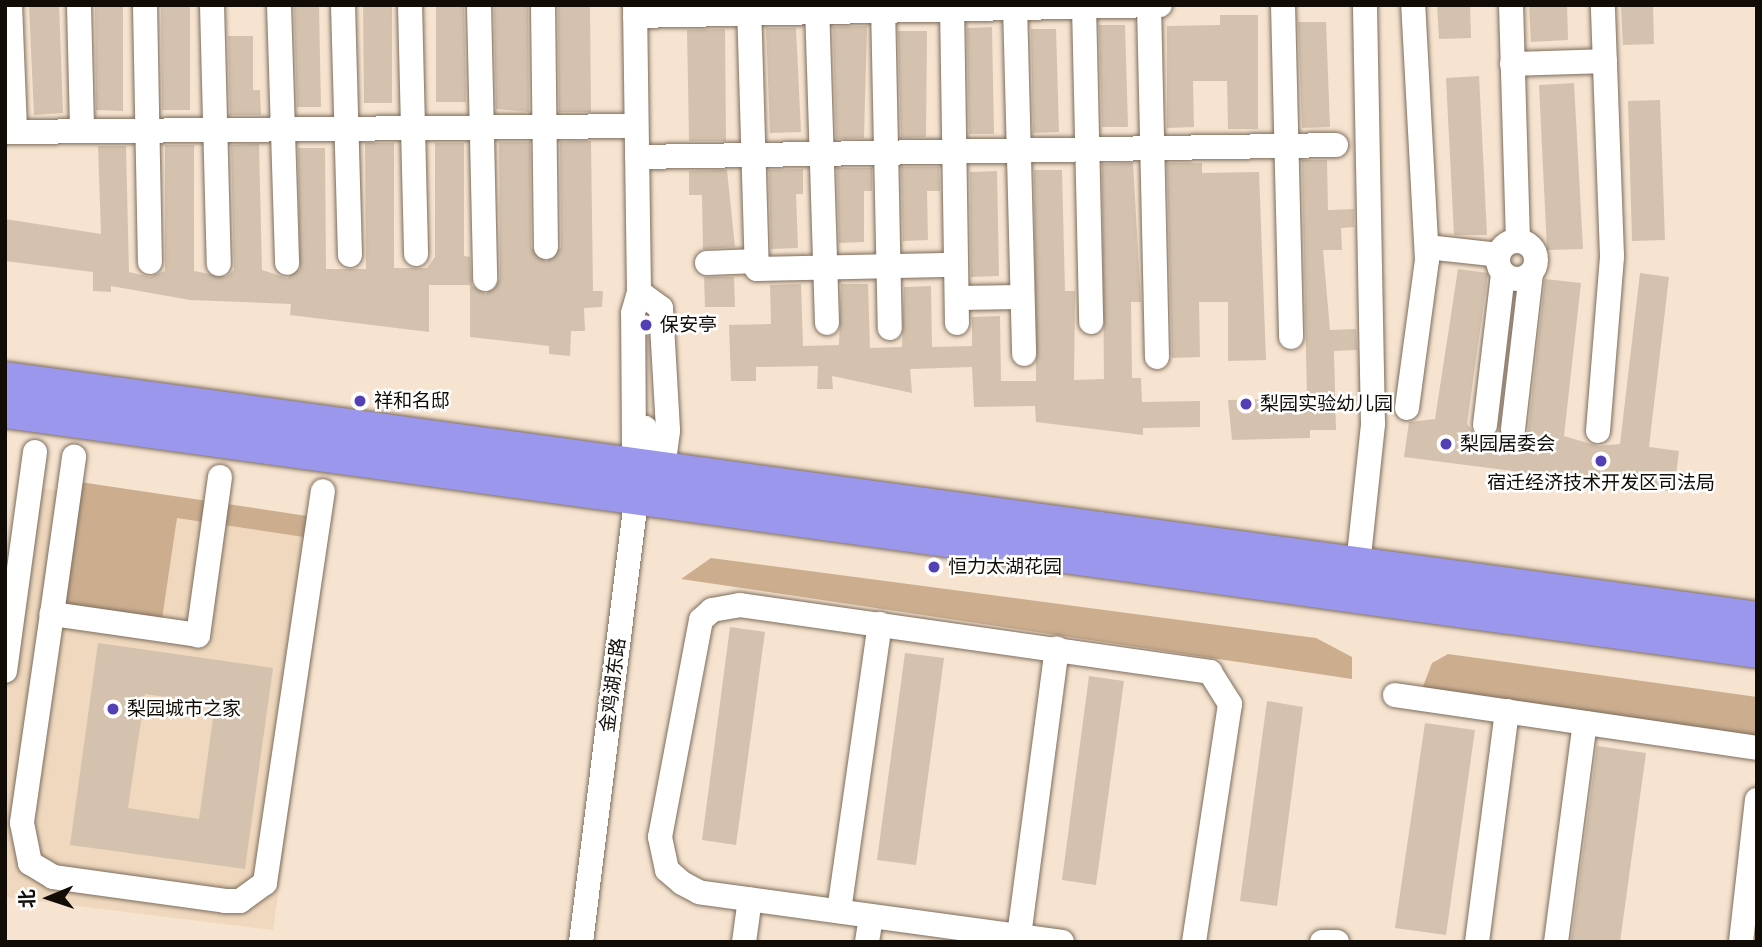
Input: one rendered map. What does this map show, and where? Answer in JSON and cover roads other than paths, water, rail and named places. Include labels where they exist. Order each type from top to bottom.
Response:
[{"type":"highway","points":[[5,379],[1757,650]]},
{"type":"highway","points":[[5,410],[643,479],[1358,565],[1757,619]]},
{"type":"street","points":[[10,5],[10,132],[636,126]]},
{"type":"street","points":[[79,5],[82,131]]},
{"type":"street","points":[[145,5],[150,262]]},
{"type":"street","points":[[212,5],[219,264]]},
{"type":"street","points":[[279,5],[287,263]]},
{"type":"street","points":[[343,5],[350,255]]},
{"type":"street","points":[[410,5],[416,254]]},
{"type":"street","points":[[479,5],[485,279]]},
{"type":"street","points":[[543,5],[546,247]]},
{"type":"street","points":[[1149,5],[1157,357]]},
{"type":"street","points":[[643,479],[668,431],[661,308],[639,292],[635,11],[1160,5]]},
{"type":"street","points":[[1283,5],[1291,337]]},
{"type":"street","points":[[1358,565],[1373,424],[1365,5]]},
{"type":"street","points":[[1407,408],[1427,247],[1413,5]]},
{"type":"street","points":[[1485,425],[1506,257],[1512,64],[1511,5]]},
{"type":"street","points":[[1598,431],[1612,256],[1603,5]]},
{"type":"street","points":[[1084,6],[1091,322]]},
{"type":"street","points":[[952,7],[957,323]]},
{"type":"street","points":[[1015,7],[1024,354]]},
{"type":"street","points":[[883,8],[890,328]]},
{"type":"street","points":[[817,9],[827,323]]},
{"type":"street","points":[[749,10],[757,269],[956,265]]},
{"type":"street","points":[[1512,64],[1605,61]]},
{"type":"street","points":[[637,157],[1336,145]]},
{"type":"street","points":[[1427,247],[1506,257],[1533,250],[1513,429]]},
{"type":"street","points":[[1506,257],[1520,279],[1531,273]]},
{"type":"street","points":[[707,262],[757,261]]},
{"type":"street","points":[[957,298],[1022,297]]},
{"type":"street","name":"金鸡湖东路","points":[[581,942],[643,479],[645,428]]},
{"type":"street","points":[[5,671],[35,452]]},
{"type":"street","points":[[74,457],[22,822],[30,863],[53,877],[240,901],[265,883],[271,865],[323,491]]},
{"type":"street","points":[[52,614],[198,635],[220,477]]},
{"type":"street","points":[[1062,942],[750,899],[691,888],[667,870],[660,837],[694,634],[712,610],[740,605],[1195,667],[1210,672],[1228,694],[1194,942]]},
{"type":"street","points":[[839,911],[880,624]]},
{"type":"street","points":[[1018,936],[1058,648]]},
{"type":"street","points":[[1395,695],[1757,748]]},
{"type":"street","points":[[1477,942],[1507,712]]},
{"type":"street","points":[[1556,942],[1585,723]]},
{"type":"street","points":[[1741,942],[1757,800]]},
{"type":"street","points":[[744,942],[750,899]]},
{"type":"street","points":[[867,942],[871,916]]},
{"type":"street","points":[[1322,942],[1337,942]]},
{"type":"place","name":"保安亭","points":[[646,325]]},
{"type":"place","name":"祥和名邸","points":[[360,401]]},
{"type":"place","name":"梨园实验幼儿园","points":[[1246,404]]},
{"type":"place","name":"梨园居委会","points":[[1446,444]]},
{"type":"place","name":"宿迁经济技术开发区司法局","points":[[1601,461]]},
{"type":"place","name":"恒力太湖花园","points":[[934,567]]},
{"type":"place","name":"梨园城市之家","points":[[113,709]]}]
